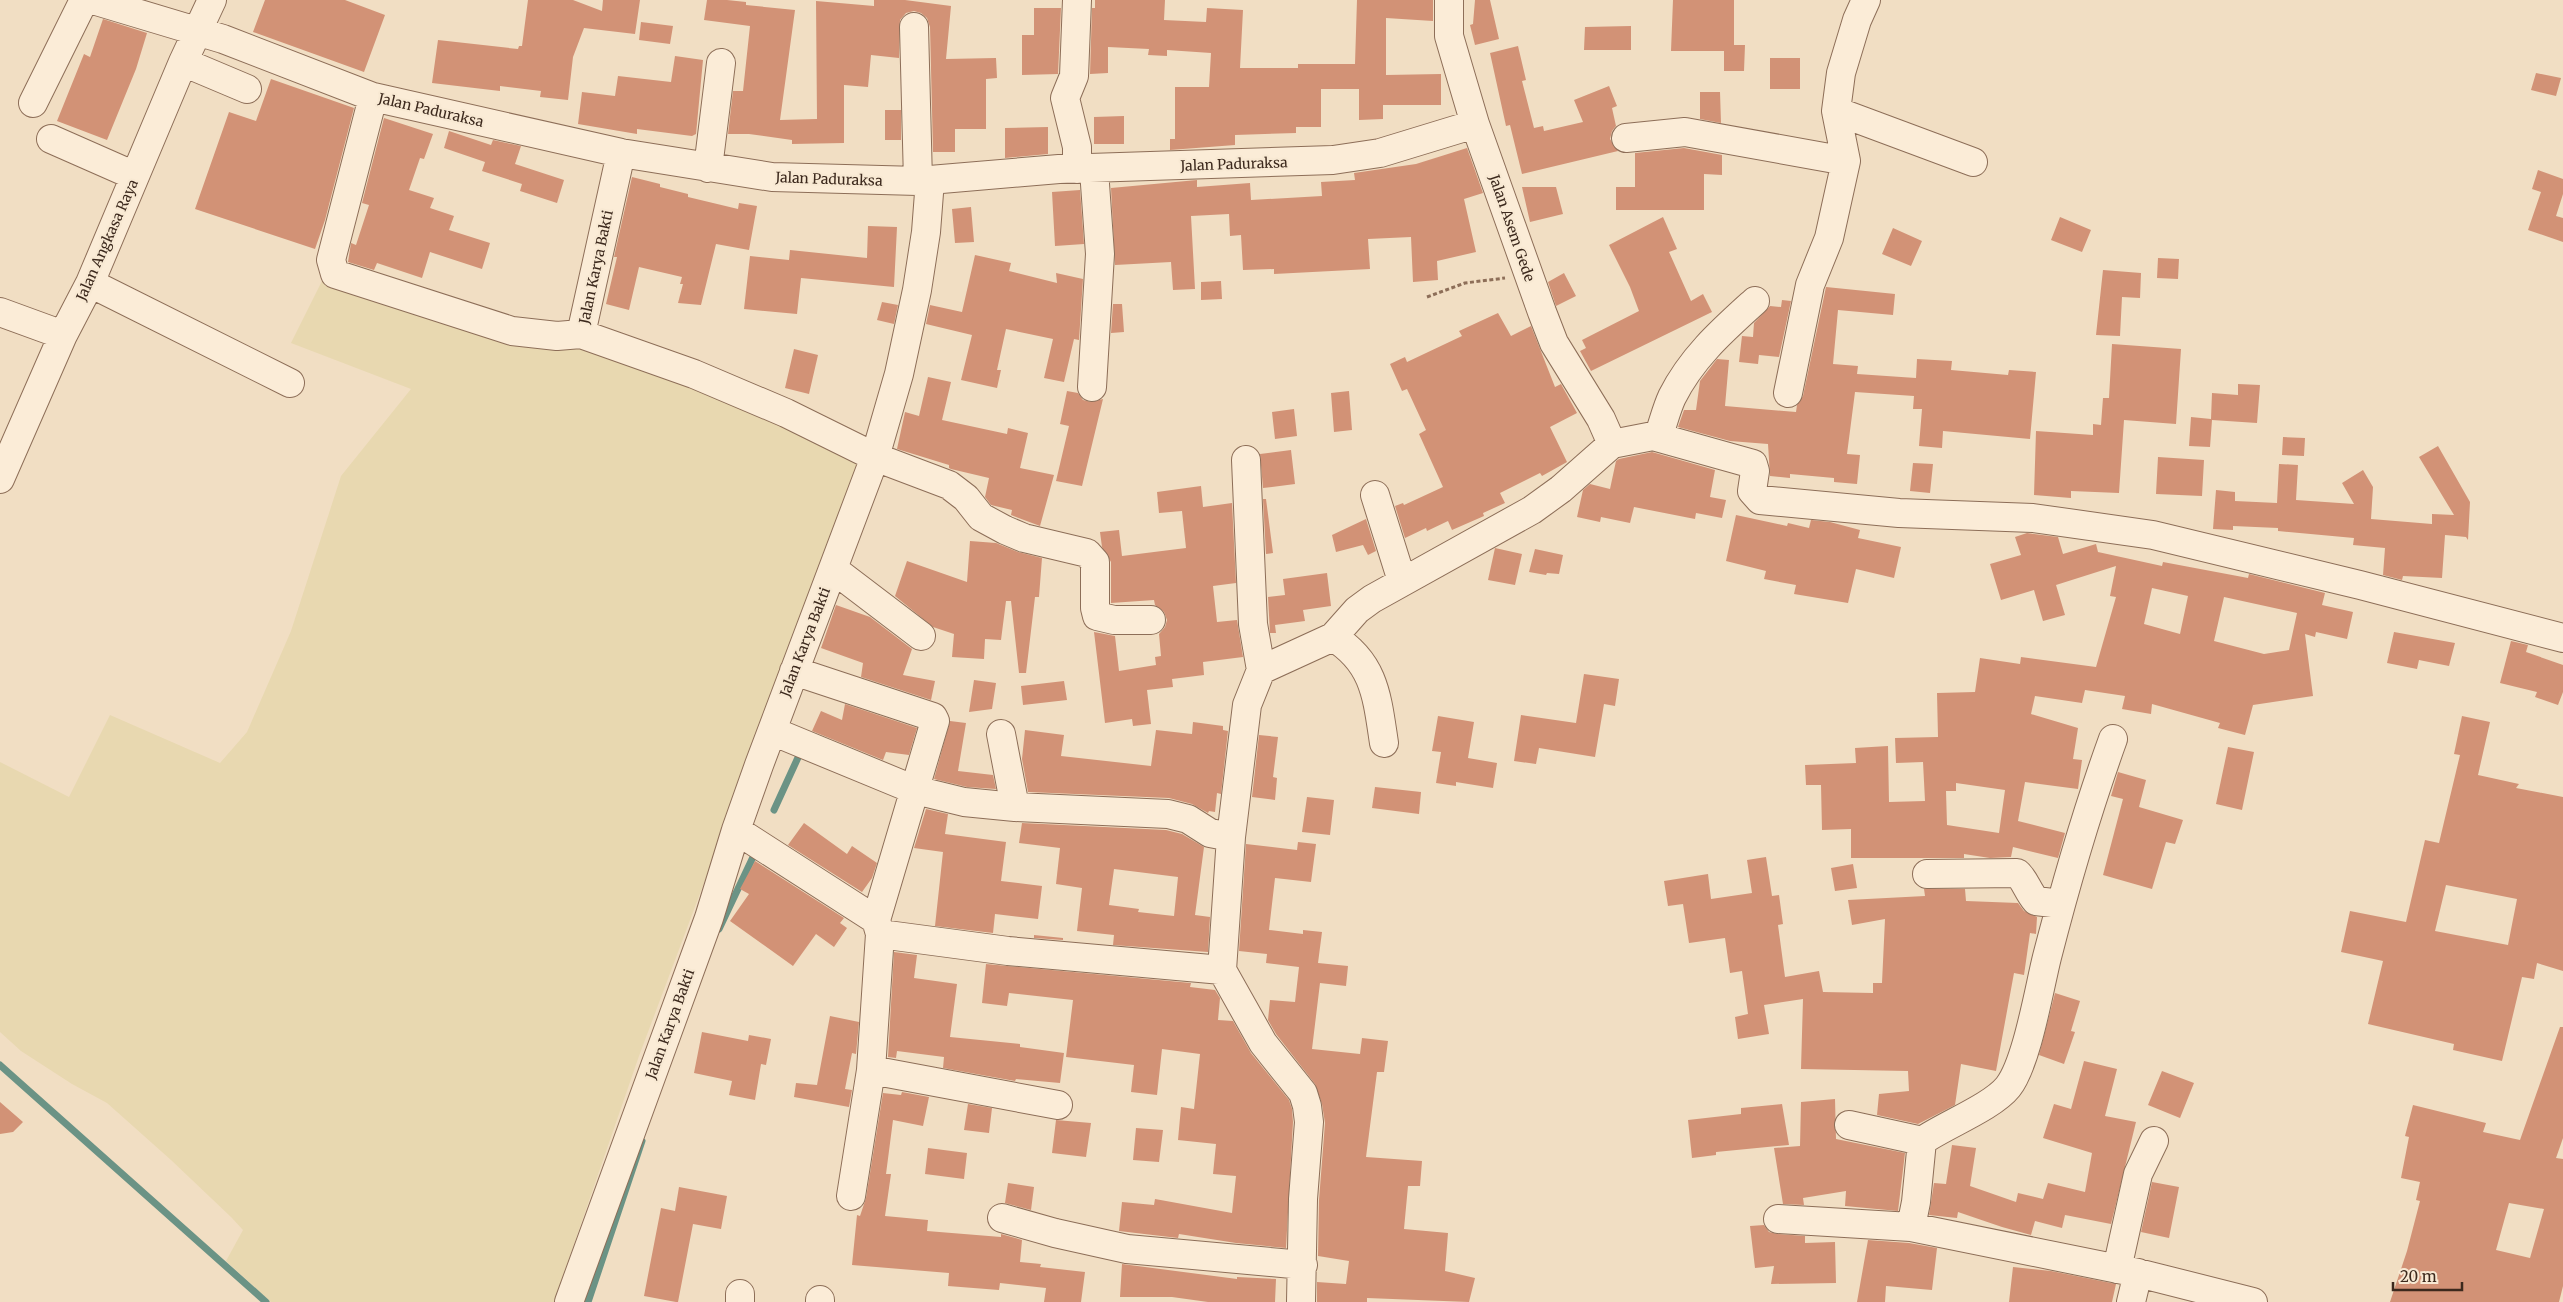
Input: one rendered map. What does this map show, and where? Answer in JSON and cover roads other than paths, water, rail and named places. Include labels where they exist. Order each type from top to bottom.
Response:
[{"type":"street","points":[[33,103],[84,0]]},
{"type":"street","name":"Jalan Paduraksa","points":[[93,0],[223,39],[373,97],[621,154],[772,178],[924,181],[1086,169],[1333,160],[1380,153],[1475,124]]},
{"type":"street","name":"Jalan Angkasa Raya","points":[[0,479],[7,441],[90,283],[183,62],[212,0]]},
{"type":"street","points":[[1077,0],[1074,76],[1065,98],[1076,146],[1086,169],[1100,254],[1092,387]]},
{"type":"street","name":"Jalan Asem Gede","points":[[1449,0],[1449,36],[1475,124],[1527,270],[1554,343],[1601,419],[1612,444]]},
{"type":"street","points":[[1788,394],[1810,286],[1830,238],[1846,162],[1836,111],[1841,73],[1857,20],[1866,0]]},
{"type":"street","points":[[914,27],[926,232],[899,374],[875,457],[949,485],[966,498],[982,517],[1005,530],[1024,538],[1087,553],[1095,562],[1095,608],[1097,616],[1114,620],[1151,620]]},
{"type":"street","points":[[183,62],[247,89]]},
{"type":"street","points":[[708,168],[720,63]]},
{"type":"street","points":[[373,97],[331,260],[334,274],[512,331],[557,336],[581,334]]},
{"type":"street","points":[[1836,111],[1973,162]]},
{"type":"street","points":[[1626,138],[1685,132],[1846,162]]},
{"type":"street","points":[[51,139],[135,176]]},
{"type":"street","name":"Jalan Karya Bakti","points":[[569,1302],[709,918],[736,830],[875,457],[786,413],[694,374],[581,334],[621,154]]},
{"type":"street","points":[[90,283],[290,383]]},
{"type":"street","points":[[1658,437],[1672,398],[1690,367],[1712,339],[1756,301]]},
{"type":"street","points":[[0,312],[63,335]]},
{"type":"street","points":[[1261,670],[1333,637],[1357,610],[1402,582],[1532,510],[1560,489],[1612,444],[1653,436],[1753,464],[1755,471],[1752,491],[1760,500],[1810,506],[2062,521],[2153,535],[2360,585],[2563,638]]},
{"type":"street","points":[[1246,460],[1253,624],[1261,670],[1247,706],[1231,837],[1222,970],[1263,1043],[1303,1093],[1307,1106],[1309,1122],[1304,1199],[1301,1302]]},
{"type":"street","points":[[1375,495],[1402,582]]},
{"type":"street","points":[[833,569],[921,636]]},
{"type":"street","points":[[1333,637],[1353,650],[1368,673],[1375,690],[1384,743]]},
{"type":"street","points":[[794,671],[933,717],[935,727],[915,790],[878,927],[870,1070],[851,1196]]},
{"type":"street","points":[[772,732],[915,790],[964,802],[1015,807],[1168,814],[1188,819],[1210,833],[1231,837]]},
{"type":"street","points":[[1002,734],[1015,807]]},
{"type":"street","points":[[1849,1125],[1922,1141],[1988,1102],[2006,1089],[2014,1079],[2033,1017],[2061,904],[2091,799],[2112,739]]},
{"type":"street","points":[[736,830],[878,927],[1008,951],[1222,970]]},
{"type":"street","points":[[1927,874],[2017,873],[2022,877],[2027,892],[2036,901],[2061,904]]},
{"type":"street","points":[[870,1070],[1058,1105]]},
{"type":"street","points":[[1911,1227],[1916,1202],[1922,1141]]},
{"type":"street","points":[[2131,1302],[2127,1272],[2138,1174],[2154,1141]]},
{"type":"street","points":[[1002,1218],[1127,1249],[1303,1265]]},
{"type":"street","points":[[1778,1219],[1911,1227],[2127,1272],[2253,1302]]},
{"type":"waterway","points":[[774,810],[801,751]]},
{"type":"waterway","points":[[719,929],[754,855]]},
{"type":"waterway","points":[[0,1065],[266,1302]]},
{"type":"waterway","points":[[588,1302],[642,1141]]}]
